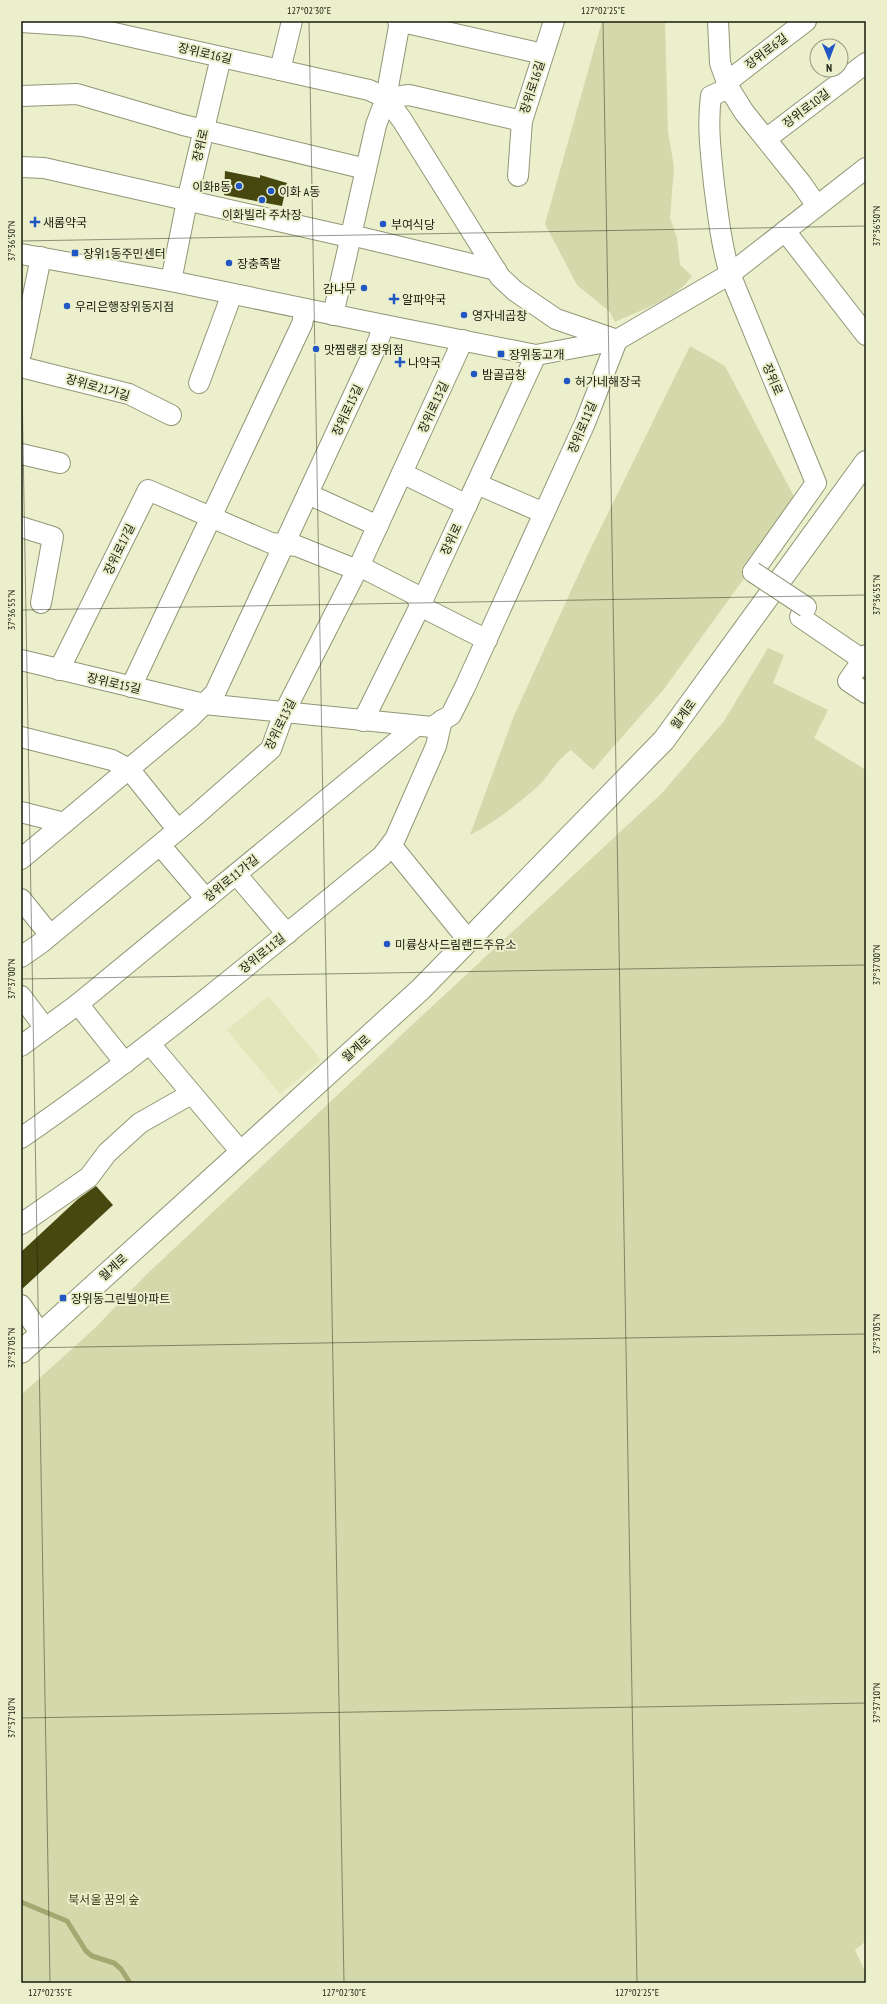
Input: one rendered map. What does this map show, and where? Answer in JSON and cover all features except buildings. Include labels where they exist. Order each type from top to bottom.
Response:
[{"type":"main road","name":"월계로","points":[[21,1352],[40,1333],[421,989],[664,740],[866,462]]},
{"type":"street","points":[[280,70],[292,21]]},
{"type":"street","name":"장위로16길","points":[[333,315],[376,125],[386,98],[399,21],[543,54]]},
{"type":"street","name":"장위로16길","points":[[518,176],[522,121],[554,21]]},
{"type":"street","points":[[718,21],[720,64],[728,85],[744,112],[801,183],[817,206]]},
{"type":"street","name":"장위로6길","points":[[728,85],[806,21]]},
{"type":"street","name":"장위로16길","points":[[21,22],[132,29],[221,57],[369,90],[386,98],[409,95],[522,121]]},
{"type":"street","name":"장위로","points":[[172,281],[187,201],[221,57]]},
{"type":"street","name":"장위로10길","points":[[766,139],[866,63]]},
{"type":"street","name":"장위로","points":[[728,85],[711,96],[708,111],[710,153],[722,248],[730,274],[816,483],[752,572],[806,607],[800,616],[864,658]]},
{"type":"street","points":[[21,96],[77,94],[204,130],[366,168]]},
{"type":"street","points":[[386,98],[402,120],[500,277],[515,291],[556,319],[617,340]]},
{"type":"street","points":[[21,167],[44,168],[340,235],[351,235],[496,270]]},
{"type":"street","points":[[21,254],[172,281],[333,315],[536,354],[617,340],[730,274],[866,168]]},
{"type":"street","points":[[785,231],[866,335]]},
{"type":"street","points":[[21,354],[41,257]]},
{"type":"street","points":[[199,383],[232,294]]},
{"type":"street","points":[[131,687],[302,324],[305,309]]},
{"type":"street","name":"장위로15길","points":[[21,859],[129,769],[215,693],[375,349],[384,325]]},
{"type":"street","name":"장위로13길","points":[[21,957],[160,845],[271,749],[284,713],[358,570],[463,340]]},
{"type":"street","name":"장위로11길","points":[[204,704],[432,727],[450,715],[487,640],[585,423],[617,340]]},
{"type":"street","name":"장위로","points":[[363,721],[420,606],[536,354]]},
{"type":"street","name":"장위로21가길","points":[[21,367],[129,394],[171,415]]},
{"type":"street","points":[[21,454],[60,463]]},
{"type":"street","points":[[402,473],[467,505]]},
{"type":"street","points":[[477,484],[544,513]]},
{"type":"street","name":"장위로17길","points":[[59,670],[148,490],[211,517]]},
{"type":"street","points":[[308,494],[378,526]]},
{"type":"street","points":[[211,517],[271,543],[284,546],[298,546],[358,570],[365,569],[416,595],[420,606],[487,640]]},
{"type":"street","points":[[21,527],[54,536],[41,604]]},
{"type":"street","points":[[864,658],[848,681],[866,693]]},
{"type":"street","name":"장위로15길","points":[[22,664],[59,670],[204,704]]},
{"type":"street","name":"장위로11길","points":[[21,1138],[90,1091],[287,934],[382,856],[395,839],[436,746],[442,720]]},
{"type":"street","name":"장위로11가길","points":[[21,1046],[78,1004],[416,726]]},
{"type":"street","points":[[21,736],[112,760],[129,769],[178,830]]},
{"type":"street","points":[[21,812],[64,823]]},
{"type":"street","points":[[160,845],[206,899]]},
{"type":"street","points":[[391,845],[468,940]]},
{"type":"street","points":[[236,874],[287,934]]},
{"type":"street","points":[[21,899],[50,935]]},
{"type":"street","points":[[21,996],[45,1028]]},
{"type":"street","points":[[78,1004],[125,1063]]},
{"type":"street","points":[[150,1044],[241,1152]]},
{"type":"street","points":[[21,1224],[89,1177],[107,1153],[140,1123],[191,1094]]},
{"type":"street","points":[[21,1305],[40,1333]]},
{"type":"shaded area","points":[[268,996],[321,1060],[280,1094],[227,1030]]},
{"type":"green space","points":[[602,21],[665,21],[668,132],[674,167],[670,218],[677,238],[680,265],[692,276],[676,292],[667,298],[615,322],[610,312],[577,285],[545,224]]},
{"type":"green space","points":[[690,346],[725,366],[798,504],[664,689],[593,770],[571,750],[562,758],[542,782],[522,800],[506,813],[470,835],[513,718],[586,558]]},
{"type":"green space","name":"북서울 꿈의 숲","points":[[768,648],[784,655],[773,683],[828,710],[814,738],[866,770],[866,1941],[855,1950],[866,1973],[866,1983],[21,1983],[21,1395],[95,1328],[147,1274],[412,1025],[662,793],[724,721]]},
{"type":"waterway","points":[[21,1902],[67,1921],[86,1951],[92,1956],[114,1963],[121,1969],[130,1983]]},
{"type":"place","name":"이화B동","points":[[239,186]]},
{"type":"place","name":"이화 A동","points":[[271,191]]},
{"type":"place","name":"이화빌라 주차장","points":[[262,200]]},
{"type":"place","name":"새롬약국","points":[[35,222]]},
{"type":"place","name":"부여식당","points":[[383,224]]},
{"type":"place","name":"장위1동주민센터","points":[[75,253]]},
{"type":"place","name":"장충족발","points":[[229,263]]},
{"type":"place","name":"감나무","points":[[364,288]]},
{"type":"place","name":"알파약국","points":[[394,299]]},
{"type":"place","name":"우리은행장위동지점","points":[[67,306]]},
{"type":"place","name":"영자네곱창","points":[[464,315]]},
{"type":"place","name":"맛찜랭킹 장위점","points":[[316,349]]},
{"type":"place","name":"장위동고개","points":[[501,354]]},
{"type":"place","name":"나약국","points":[[400,362]]},
{"type":"place","name":"밤골곱창","points":[[474,374]]},
{"type":"place","name":"허가네해장국","points":[[567,381]]},
{"type":"place","name":"미륭상사드림랜드주유소","points":[[387,944]]},
{"type":"place","name":"장위동그린빌아파트","points":[[63,1298]]}]
